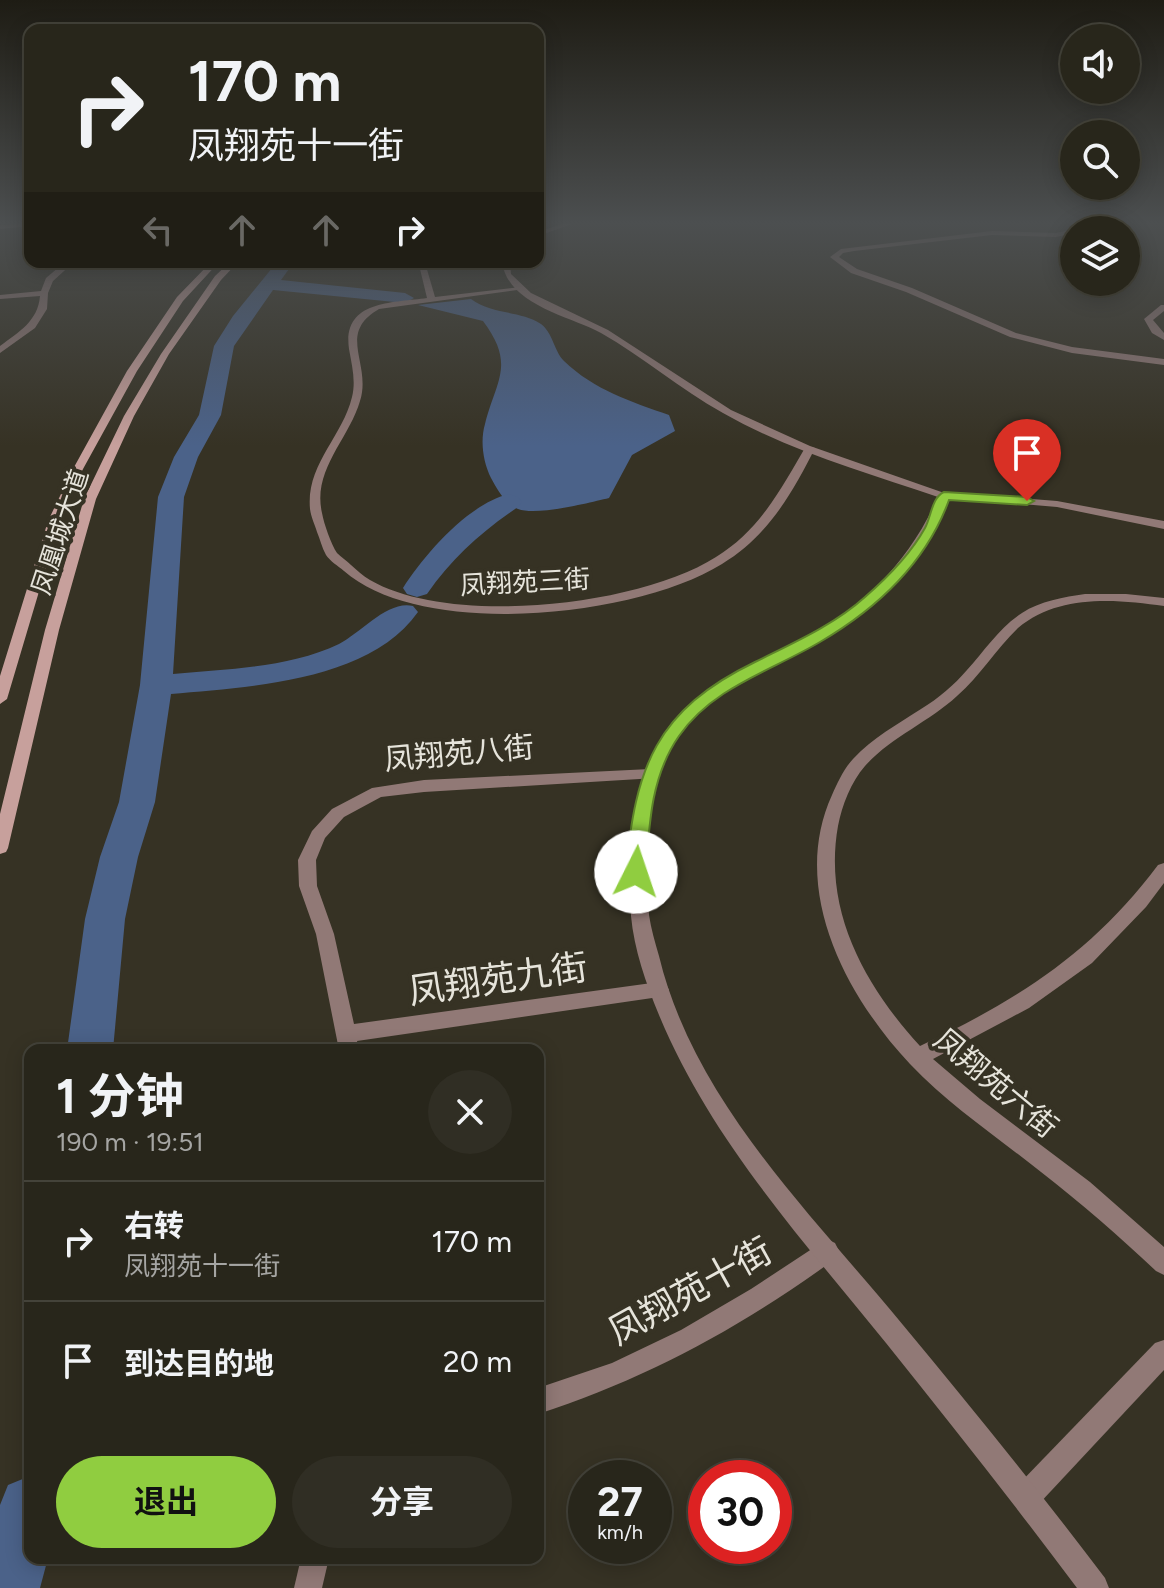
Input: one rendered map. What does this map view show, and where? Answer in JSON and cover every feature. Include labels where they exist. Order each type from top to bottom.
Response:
[{"type":"main road","name":"凤凰城大道","points":[[0,699],[54,521],[78,469],[132,371],[181,298]]},
{"type":"main road","name":"凤凰城大道","points":[[0,848],[52,630],[90,499],[129,416],[165,354],[204,298]]},
{"type":"street","points":[[0,350],[32,326],[43,309],[44,298]]},
{"type":"street","name":"凤翔苑三街","points":[[439,298],[377,307],[355,321],[352,337],[360,374],[357,398],[354,410],[316,478],[315,513],[325,543],[350,573],[378,591],[446,607],[496,610],[573,605],[666,586],[727,556],[764,524],[780,506],[810,448]]},
{"type":"street","points":[[533,298],[603,330],[730,413],[810,448],[944,495],[1057,504],[1164,525]]},
{"type":"street","points":[[928,298],[1013,335],[1072,350],[1164,362]]},
{"type":"street","points":[[1164,307],[1148,319],[1155,331],[1164,337]]},
{"type":"street","points":[[944,495],[932,527],[907,565],[868,602],[814,639],[746,672],[702,700],[671,734],[650,774],[640,820],[636,872],[643,928],[659,990],[684,1051],[719,1115],[767,1182],[1027,1496],[1095,1588]]},
{"type":"street","name":"凤翔苑六街","points":[[1164,602],[1108,598],[1070,601],[1039,610],[1015,625],[962,686],[910,725],[878,744],[851,773],[832,808],[824,849],[826,896],[842,946],[872,1001],[916,1057],[975,1110],[1089,1196],[1164,1263]]},
{"type":"street","name":"凤翔苑八街","points":[[348,1042],[325,934],[308,886],[307,860],[318,835],[338,813],[378,792],[424,786],[650,774]]},
{"type":"street","points":[[916,1057],[969,1033],[1058,980],[1125,920],[1164,870]]},
{"type":"street","name":"凤翔苑九街","points":[[348,1042],[659,990]]},
{"type":"street","name":"凤翔苑十街","points":[[544,1399],[620,1373],[694,1339],[760,1300],[827,1251]]},
{"type":"street","points":[[1027,1496],[1164,1352]]},
{"type":"street","points":[[308,1588],[314,1564]]},
{"type":"water","points":[[471,299],[488,308],[524,316],[541,324],[561,357],[576,371],[614,394],[669,415],[675,431],[632,455],[609,498],[550,510],[527,511],[513,507],[491,478],[483,451],[483,431],[498,384],[501,361],[493,336],[483,321],[418,305]]},
{"type":"waterway","points":[[156,685],[171,497],[186,457],[210,415],[224,346],[257,298]]},
{"type":"waterway","points":[[417,588],[435,562],[458,539],[509,502]]},
{"type":"waterway","points":[[156,685],[255,676],[319,662],[349,651],[377,634],[403,612]]},
{"type":"waterway","points":[[91,1044],[105,919],[119,857],[137,802],[156,685]]},
{"type":"waterway","points":[[8,1588],[24,1529]]},
{"type":"route","points":[[636,872],[640,820],[650,774],[671,734],[702,700],[746,672],[814,639],[868,602],[907,565],[932,527],[944,495],[1027,501]]}]
